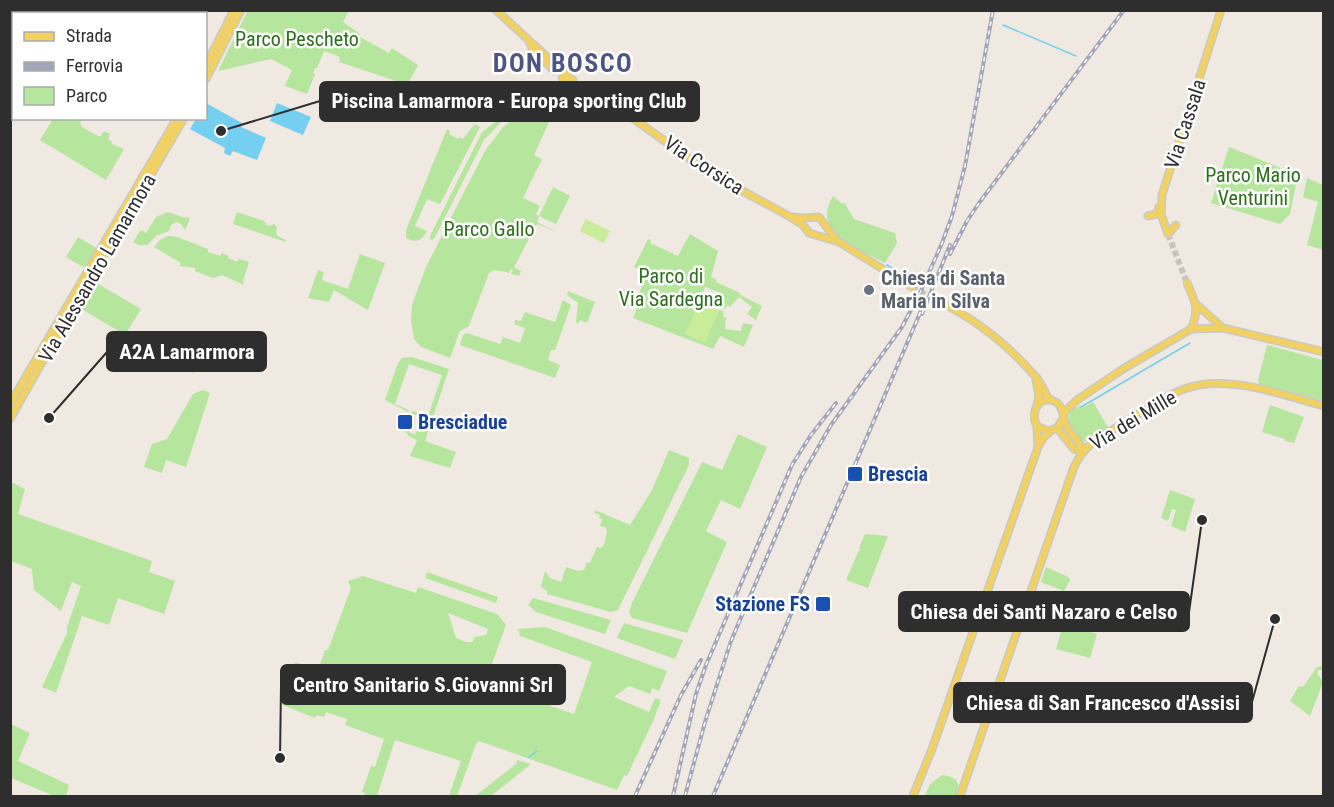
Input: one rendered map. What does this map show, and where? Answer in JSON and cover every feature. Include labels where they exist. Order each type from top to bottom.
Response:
[{"type":"main road","points":[[207,63],[234,10]]},
{"type":"main road","points":[[207,77],[241,10]]},
{"type":"main road","points":[[496,10],[536,45],[556,69],[556,78],[564,76],[563,69],[556,69]]},
{"type":"main road","name":"Via Cassala","points":[[1160,204],[1220,12]]},
{"type":"main road","name":"Via Corsica","points":[[564,76],[619,108],[709,173],[789,216],[812,234],[838,242],[912,287]]},
{"type":"main road","name":"Via Alessandro Lamarmora","points":[[10,404],[176,120]]},
{"type":"main road","name":"Via Alessandro Lamarmora","points":[[10,419],[98,263],[183,120]]},
{"type":"main road","points":[[1148,216],[1157,214],[1160,204]]},
{"type":"main road","points":[[1160,204],[1168,234],[1176,225]]},
{"type":"main road","name":"Via Corsica","points":[[789,216],[819,217],[838,242]]},
{"type":"main road","points":[[806,228],[808,218]]},
{"type":"main road","points":[[818,234],[823,230],[824,224]]},
{"type":"main road","points":[[1187,283],[1196,304],[1197,315],[1191,329]]},
{"type":"main road","points":[[936,300],[964,313],[1000,342],[1036,376],[1050,400],[1058,404],[1074,402]]},
{"type":"main road","points":[[1196,304],[1223,328]]},
{"type":"main road","points":[[913,796],[1038,447],[1074,402],[1128,365],[1191,329],[1223,328],[1323,352]]},
{"type":"main road","points":[[1036,376],[1039,396],[1033,415],[1037,426],[1038,447]]},
{"type":"main road","name":"Via dei Mille","points":[[1083,451],[1097,439],[1175,393],[1199,385],[1250,386],[1323,406]]},
{"type":"main road","points":[[1037,405],[1050,400]]},
{"type":"main road","points":[[960,796],[1074,467],[1083,451],[1081,442],[1068,429],[1058,404]]},
{"type":"main road","points":[[1037,426],[1042,430],[1054,429],[1083,451]]},
{"type":"green space","name":"Parco Pescheto","points":[[248,10],[349,11],[343,22],[359,33],[360,37],[389,53],[392,48],[418,65],[405,89],[408,91],[398,109],[414,118],[413,121],[390,112],[399,82],[339,62],[340,57],[324,51],[313,73],[315,74],[307,94],[285,86],[292,70],[271,59],[218,71]]},
{"type":"green space","points":[[547,83],[503,120],[484,140],[434,239],[430,240],[482,132]]},
{"type":"green space","name":"Parco Gallo","points":[[548,93],[556,107],[534,155],[542,159],[523,198],[540,206],[536,214],[539,216],[537,222],[556,232],[537,224],[514,267],[521,271],[519,276],[511,274],[513,270],[511,269],[509,273],[496,270],[489,273],[469,326],[460,331],[450,358],[421,347],[414,339],[411,321],[412,305],[426,267],[485,151],[503,127]]},
{"type":"green space","points":[[52,120],[82,120],[80,123],[82,127],[98,136],[101,136],[104,131],[110,134],[108,139],[112,144],[124,149],[106,180],[40,140]]},
{"type":"green space","points":[[475,124],[480,127],[440,204],[427,199],[415,226],[427,231],[418,240],[413,241],[406,238],[406,230],[447,129],[450,131],[449,134],[463,139]]},
{"type":"green space","name":"Parco Mario Venturini","points":[[1229,147],[1298,175],[1290,214],[1280,224],[1211,203]]},
{"type":"green space","name":"Parco Mario Venturini","points":[[1307,178],[1323,185],[1323,250],[1307,245],[1318,202],[1303,197]]},
{"type":"green space","points":[[553,187],[570,196],[556,224],[539,216]]},
{"type":"green space","points":[[833,196],[845,204],[854,219],[895,233],[897,243],[885,263],[851,245],[832,230],[828,220],[828,209]]},
{"type":"green space","points":[[168,212],[190,218],[185,230],[181,224],[176,222],[171,225],[169,231],[156,236],[147,245],[133,242],[141,230],[146,233],[156,217]]},
{"type":"green space","points":[[237,212],[264,221],[268,226],[274,224],[277,227],[277,236],[286,242],[233,224]]},
{"type":"green space","points":[[586,219],[610,231],[604,243],[580,231]]},
{"type":"green space","name":"Parco di Via Sardegna","points":[[690,234],[718,251],[711,277],[716,279],[716,282],[762,306],[756,320],[747,314],[752,307],[739,297],[725,309],[719,306],[723,294],[705,287],[686,334],[705,342],[719,310],[724,311],[725,329],[741,331],[743,323],[753,325],[744,347],[720,336],[713,349],[633,318],[637,308],[633,306],[648,274],[634,267],[648,239],[651,240],[650,243],[678,256]]},
{"type":"green space","points":[[168,236],[177,237],[220,256],[222,253],[237,262],[239,259],[249,262],[243,281],[244,285],[222,275],[213,278],[195,271],[195,268],[180,266],[181,263],[154,247],[161,239]]},
{"type":"green space","points":[[78,237],[98,249],[88,265],[83,267],[66,257]]},
{"type":"green space","points":[[360,254],[385,263],[368,310],[334,290],[329,302],[308,298],[318,270],[324,272],[322,280],[348,289]]},
{"type":"green space","points":[[95,282],[141,309],[125,335],[80,308]]},
{"type":"green space","points":[[568,291],[595,302],[587,323],[580,320],[578,324],[576,322],[578,303],[567,295]]},
{"type":"green space","points":[[563,300],[571,305],[555,350],[551,350],[548,360],[560,365],[555,378],[460,345],[463,335],[467,333],[500,344],[503,337],[520,343],[525,328],[514,324],[515,320],[521,321],[525,312],[555,322]]},
{"type":"green space","points":[[699,302],[719,310],[705,343],[685,334]]},
{"type":"green space","points":[[170,330],[207,351],[194,374],[157,352]]},
{"type":"green space","points":[[1267,345],[1323,360],[1323,401],[1259,384]]},
{"type":"green space","points":[[412,357],[449,369],[425,441],[456,452],[450,468],[410,456],[417,440],[404,430],[415,435],[419,425],[425,422],[426,420],[411,413],[412,411],[428,416],[442,375],[409,364],[395,404],[409,410],[408,412],[385,400],[398,363],[402,358]]},
{"type":"green space","points":[[203,390],[210,393],[186,467],[166,460],[162,473],[144,467],[152,444],[167,439],[193,394]]},
{"type":"green space","points":[[1093,402],[1109,429],[1085,442],[1069,422],[1070,412],[1072,407],[1077,408],[1080,405],[1082,408]]},
{"type":"green space","points":[[1270,405],[1304,417],[1294,443],[1262,432]]},
{"type":"green space","points":[[738,434],[767,447],[740,509],[721,500],[706,531],[727,542],[687,633],[632,618],[629,612],[632,603],[702,462],[722,470]]},
{"type":"green space","points":[[669,450],[689,458],[689,465],[618,610],[611,612],[547,594],[547,591],[541,587],[545,571],[550,578],[561,582],[566,567],[578,571],[584,570],[597,547],[601,548],[604,545],[607,531],[605,527],[600,526],[602,519],[599,518],[600,515],[594,513],[595,510],[630,525],[652,490]]},
{"type":"green space","points":[[11,482],[25,489],[18,514],[152,561],[149,572],[175,581],[164,614],[118,598],[109,625],[82,616],[56,693],[42,687],[67,633],[81,586],[72,582],[61,611],[34,590],[32,569],[11,561]]},
{"type":"green space","points":[[1170,490],[1195,499],[1185,532],[1171,526],[1176,510],[1172,509],[1168,521],[1161,518]]},
{"type":"green space","points":[[865,534],[888,536],[868,588],[846,580],[861,549],[859,548]]},
{"type":"green space","points":[[1046,567],[1068,577],[1070,580],[1064,591],[1041,582]]},
{"type":"green space","points":[[427,572],[498,597],[496,603],[425,578]]},
{"type":"green space","points":[[363,576],[416,593],[418,587],[497,614],[506,625],[485,683],[574,714],[592,662],[520,636],[518,629],[545,627],[667,671],[659,691],[652,688],[650,694],[629,686],[614,697],[649,712],[655,698],[661,700],[627,776],[624,775],[617,790],[479,741],[457,796],[449,796],[461,761],[395,740],[377,796],[364,796],[365,793],[362,792],[371,766],[375,767],[384,739],[345,725],[347,719],[326,712],[324,717],[317,715],[315,718],[280,704],[295,662],[318,670],[325,650],[328,650],[351,588],[348,581]],"holes":[[[448,613],[488,629],[486,635],[474,637],[473,642],[466,642],[456,638]]]},
{"type":"green space","points":[[533,598],[611,620],[605,634],[536,612],[528,605]]},
{"type":"green space","points":[[624,623],[683,640],[675,659],[617,638]]},
{"type":"green space","points":[[1063,624],[1097,634],[1090,658],[1056,649]]},
{"type":"green space","points":[[1323,666],[1323,670],[1318,670],[1317,673],[1323,682],[1310,716],[1290,701],[1299,686],[1303,687],[1317,667]]},
{"type":"green space","points":[[11,724],[30,733],[18,761],[69,785],[66,796],[54,796],[11,778]]},
{"type":"green space","points":[[517,760],[531,764],[491,796],[475,796],[516,764]]},
{"type":"green space","points":[[942,775],[951,777],[958,784],[956,796],[925,796],[930,784]]},
{"type":"water","points":[[277,103],[311,117],[303,135],[270,121]]},
{"type":"water","points":[[207,104],[242,123],[241,127],[266,138],[257,160],[233,151],[230,156],[224,153],[225,148],[190,129],[195,120],[207,120]]},
{"type":"waterway","points":[[1003,25],[1076,56]]},
{"type":"waterway","points":[[887,265],[911,280]]},
{"type":"waterway","points":[[1081,407],[1190,343]]},
{"type":"waterway","points":[[529,757],[537,751]]},
{"type":"tunnel","points":[[1168,234],[1187,283]]},
{"type":"tunnel","points":[[912,287],[936,300]]},
{"type":"railway","points":[[685,796],[705,722],[731,641],[801,477],[831,425],[902,327],[942,243],[952,216],[965,166],[993,10]]},
{"type":"railway","points":[[950,254],[979,203],[1124,10]]},
{"type":"railway","points":[[922,314],[950,245]]},
{"type":"railway","points":[[713,796],[923,306]]},
{"type":"railway","points":[[673,796],[696,694],[706,665],[792,465],[811,435],[836,403]]},
{"type":"railway","points":[[635,796],[681,695],[701,660]]},
{"type":"place","name":"Piscina Lamarmora - Europa sporting Club","points":[[221,131]]},
{"type":"place","name":"Chiesa di Santa Maria in Silva","points":[[869,290]]},
{"type":"place","name":"A2A Lamarmora","points":[[49,418]]},
{"type":"place","name":"Bresciadue","points":[[405,422]]},
{"type":"place","name":"Brescia","points":[[855,474]]},
{"type":"place","name":"Chiesa dei Santi Nazaro e Celso","points":[[1202,520]]},
{"type":"place","name":"Stazione FS","points":[[823,604]]},
{"type":"place","name":"Chiesa di San Francesco d'Assisi","points":[[1275,619]]},
{"type":"place","name":"Centro Sanitario S.Giovanni Srl","points":[[280,758]]},
{"type":"district","name":"DON BOSCO","points":[[563,63]]}]
